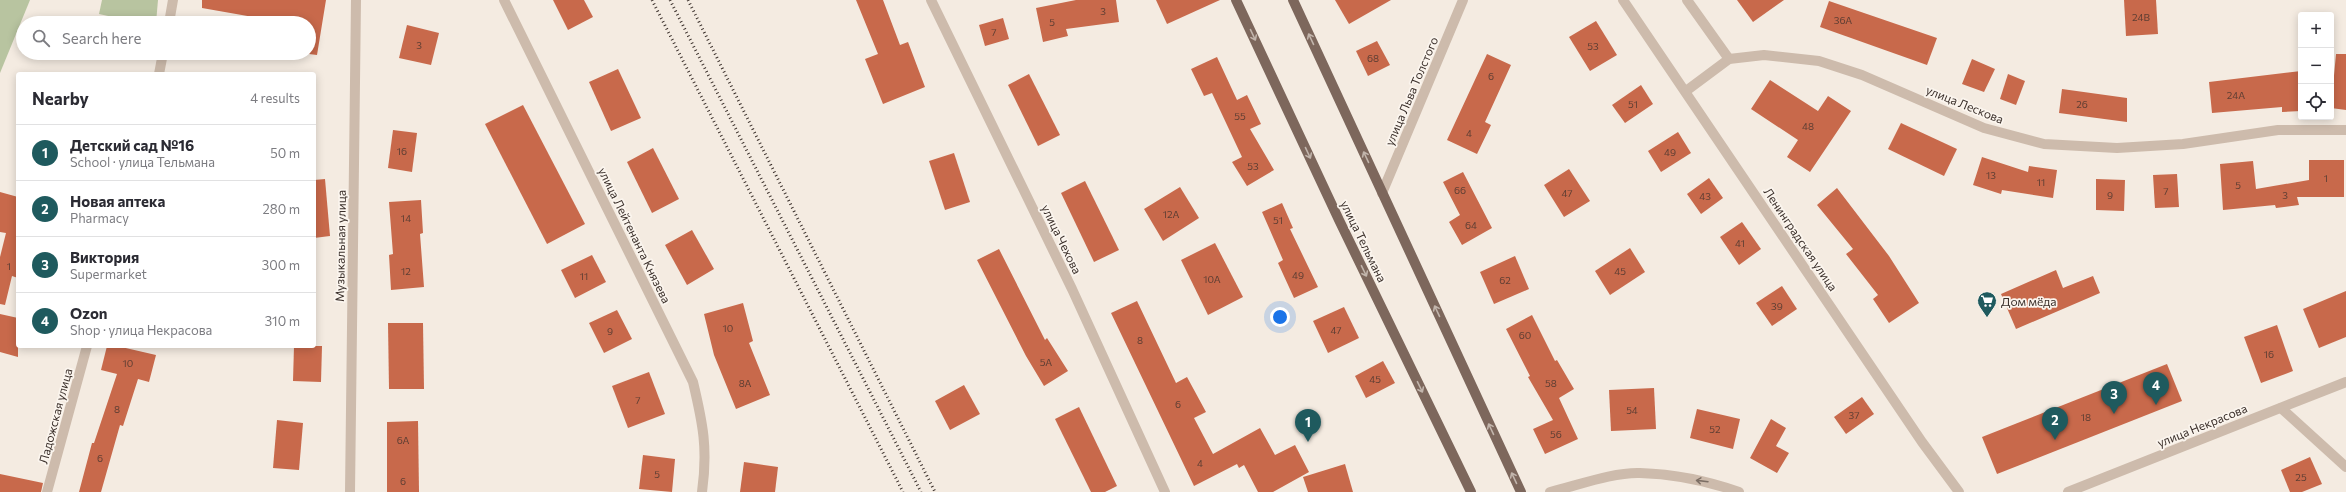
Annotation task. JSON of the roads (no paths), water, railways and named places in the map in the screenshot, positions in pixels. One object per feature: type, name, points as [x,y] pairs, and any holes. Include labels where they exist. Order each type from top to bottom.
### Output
[{"type":"main road","name":"улица Тельмана","points":[[1236,0],[1339,220],[1472,492]]},
{"type":"main road","points":[[1293,0],[1521,492]]},
{"type":"street","points":[[170,16],[173,0]]},
{"type":"street","name":"Музыкальная улица","points":[[350,492],[356,0]]},
{"type":"street","name":"улица Лейтенанта Князева","points":[[502,0],[693,382],[704,441],[706,462],[702,492]]},
{"type":"street","name":"улица Чехова","points":[[933,0],[1072,289],[1165,492]]},
{"type":"street","name":"улица Льва Толстого","points":[[1382,193],[1463,0]]},
{"type":"street","name":"Ленинградская улица","points":[[1623,0],[1922,442],[1959,492]]},
{"type":"street","points":[[1686,91],[1729,59],[1688,0]]},
{"type":"street","name":"улица Лескова","points":[[1729,59],[1764,56],[1819,61],[1862,75],[1984,128],[2044,144],[2116,148],[2183,144],[2278,130],[2346,130]]},
{"type":"street","points":[[159,72],[162,60]]},
{"type":"street","name":"Ладожская улица","points":[[47,492],[86,348]]},
{"type":"street","name":"улица Некрасова","points":[[2068,492],[2346,382]]},
{"type":"street","points":[[2281,408],[2346,467]]},
{"type":"street","points":[[1550,492],[1594,481],[1639,473],[1712,482],[1739,492]]},
{"type":"railway","points":[[652,0],[903,492]]},
{"type":"railway","points":[[670,0],[921,492]]},
{"type":"railway","points":[[688,0],[935,492]]},
{"type":"place","name":"Дом мёда","points":[[1987,318]]},
{"type":"place","name":"Ozon","points":[[2156,405]]},
{"type":"place","name":"Виктория","points":[[2114,414]]},
{"type":"place","name":"Новая аптека","points":[[2055,440]]},
{"type":"place","name":"Детский сад №16","points":[[1308,442]]}]
